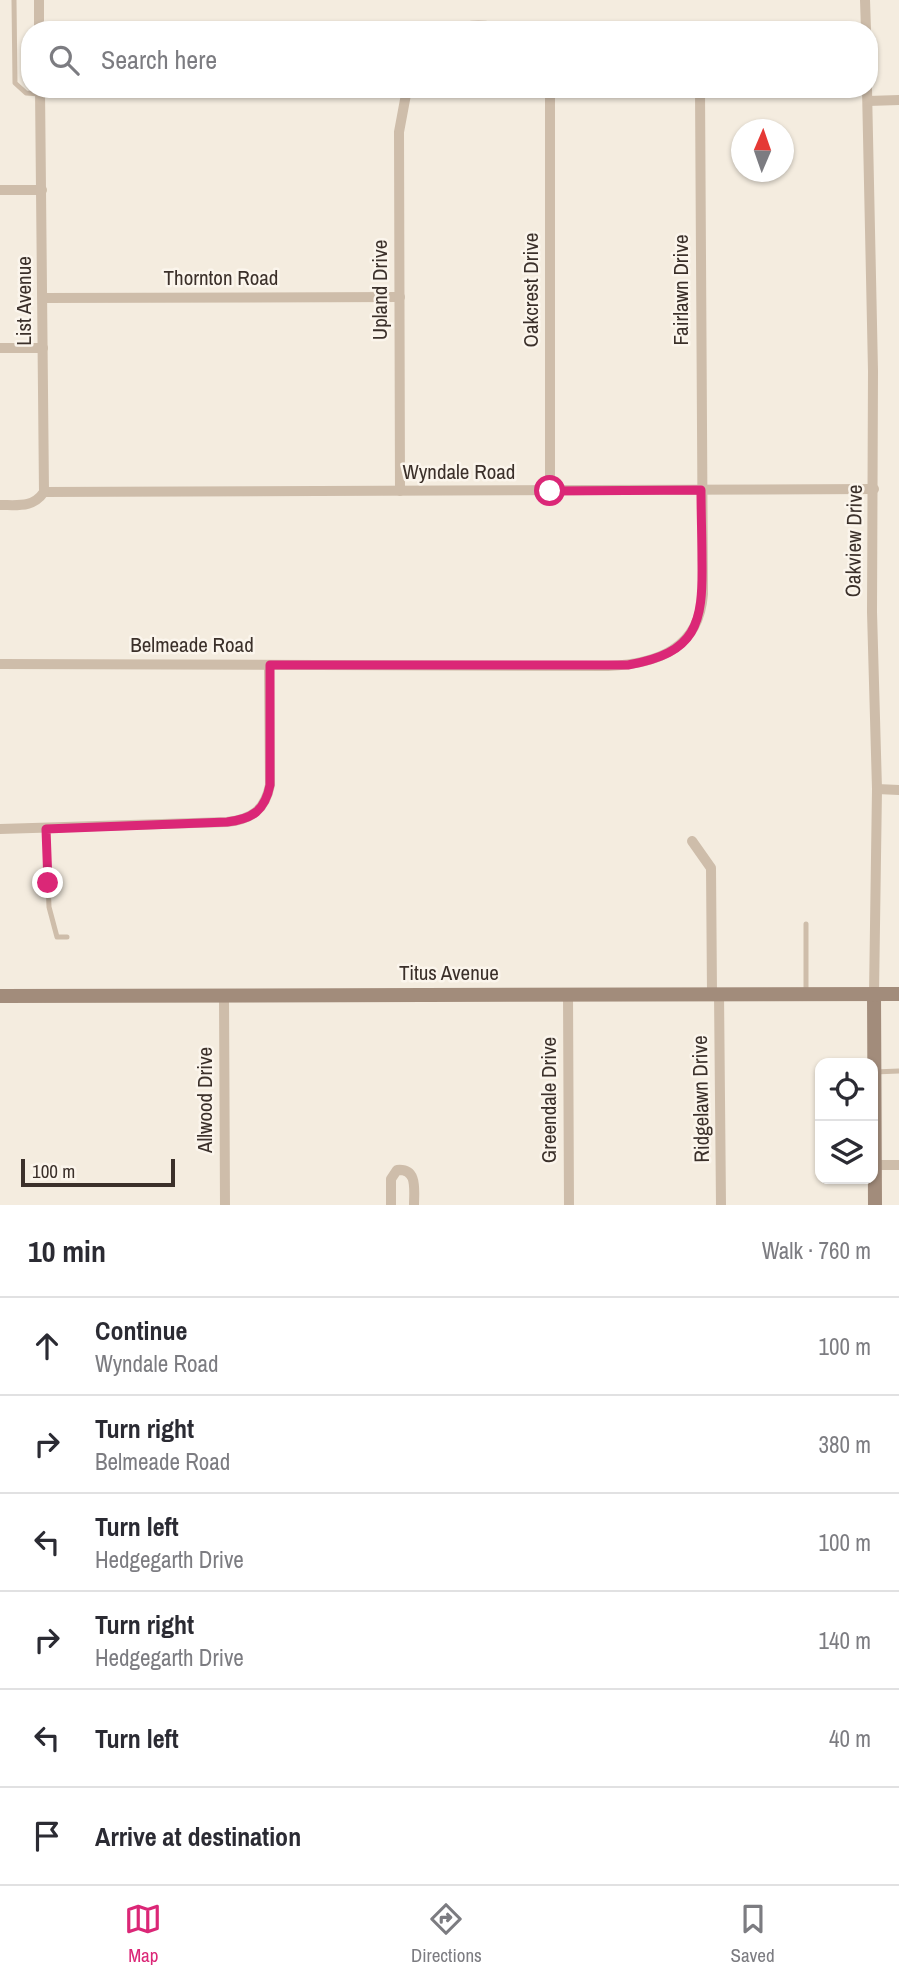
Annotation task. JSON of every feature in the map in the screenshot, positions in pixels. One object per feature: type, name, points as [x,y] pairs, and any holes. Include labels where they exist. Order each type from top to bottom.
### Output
[{"type":"main road","points":[[874,994],[874,1058]]},
{"type":"main road","name":"Titus Avenue","points":[[0,996],[899,994]]},
{"type":"main road","points":[[875,1184],[875,1205]]},
{"type":"street","points":[[39,0],[39,21]]},
{"type":"street","points":[[865,0],[866,21]]},
{"type":"street","name":"List Avenue","points":[[41,98],[44,492]]},
{"type":"street","name":"Upland Drive","points":[[400,491],[399,132],[405,98]]},
{"type":"street","name":"Oakcrest Drive","points":[[550,98],[550,491]]},
{"type":"street","name":"Fairlawn Drive","points":[[700,98],[701,490]]},
{"type":"street","name":"Oakview Drive","points":[[868,98],[874,489],[872,612],[877,789],[874,994]]},
{"type":"street","points":[[868,101],[899,100]]},
{"type":"street","points":[[0,190],[42,190]]},
{"type":"street","name":"Thornton Road","points":[[43,298],[400,297]]},
{"type":"street","points":[[0,348],[43,348]]},
{"type":"street","name":"Wyndale Road","points":[[44,492],[874,489]]},
{"type":"street","name":"Belmeade Road","points":[[0,664],[608,666],[642,663],[667,653],[688,637],[700,615],[701,490]]},
{"type":"street","points":[[0,505],[30,505],[40,499],[44,492]]},
{"type":"street","points":[[0,829],[227,822],[251,817],[264,804],[270,785],[270,665]]},
{"type":"street","points":[[877,789],[899,790]]},
{"type":"street","name":"Ridgelawn Drive","points":[[692,841],[711,868],[721,1205]]},
{"type":"street","name":"Greendale Drive","points":[[568,994],[569,1205]]},
{"type":"street","name":"Allwood Drive","points":[[224,995],[225,1205]]},
{"type":"street","points":[[878,1165],[899,1165]]},
{"type":"street","points":[[391,1205],[391,1179],[397,1170],[404,1170],[410,1173],[414,1181],[414,1205]]},
{"type":"lane","points":[[14,0],[15,83],[21,88]]},
{"type":"lane","points":[[46,829],[49,907],[57,937],[67,937]]},
{"type":"lane","points":[[806,924],[806,994]]},
{"type":"lane","points":[[878,1072],[899,1071]]},
{"type":"route","points":[[48,883],[46,829],[227,822],[251,817],[259,811],[268,796],[271,775],[270,665],[608,666],[642,663],[678,647],[695,626],[702,605],[701,490],[550,491]]}]
